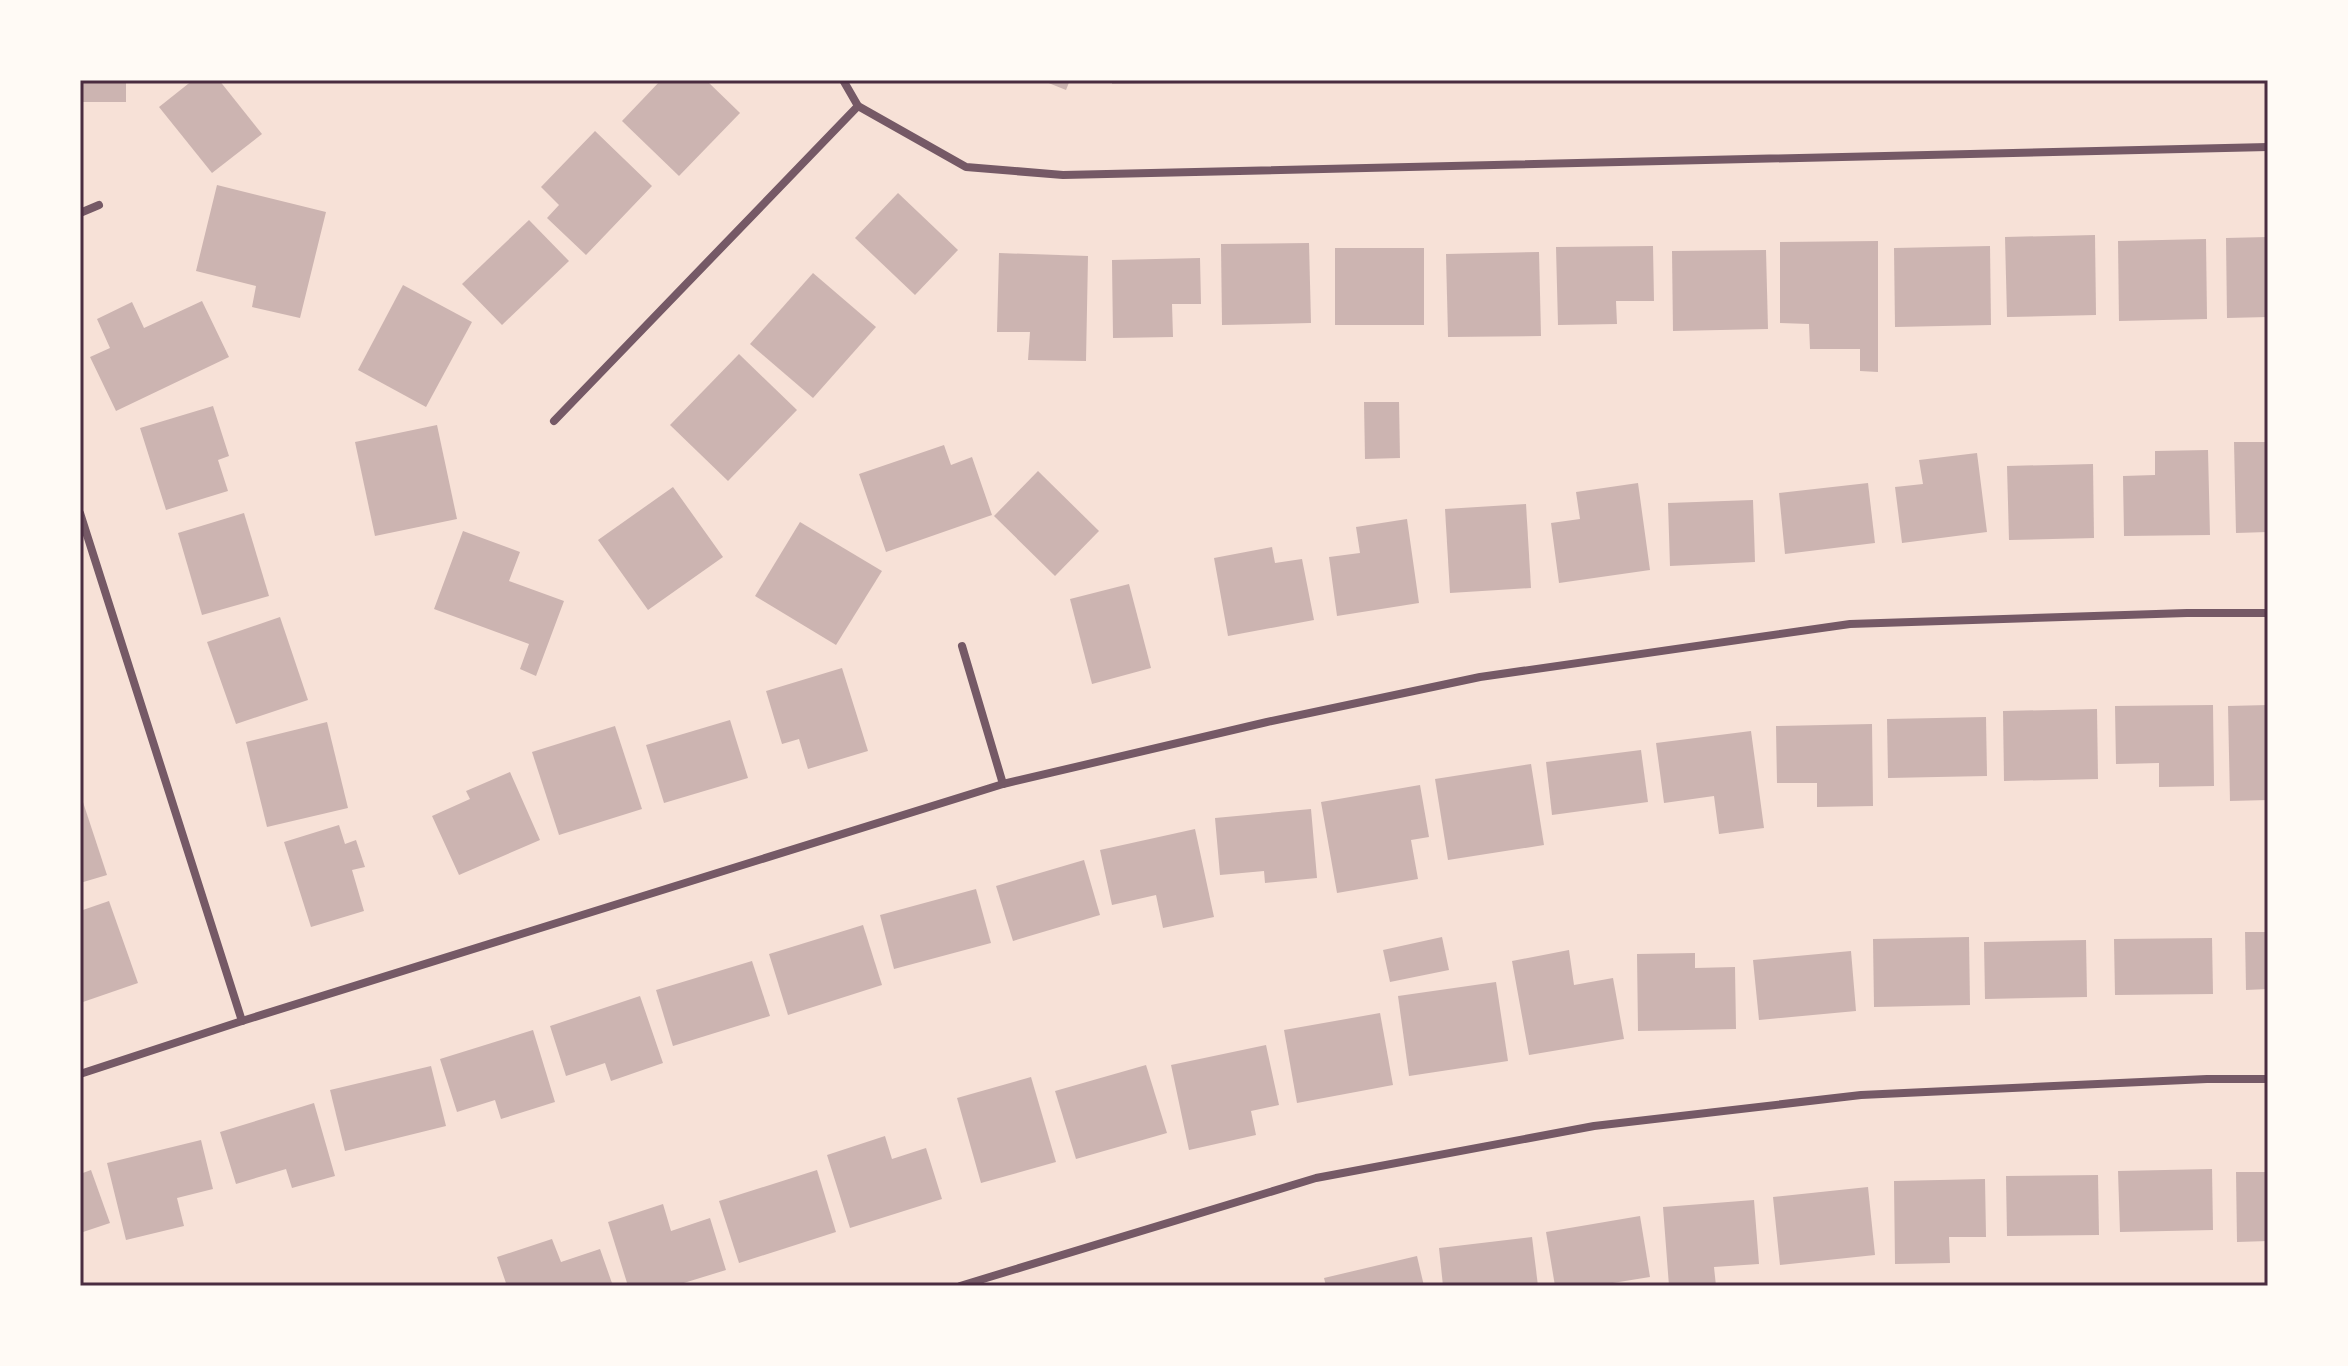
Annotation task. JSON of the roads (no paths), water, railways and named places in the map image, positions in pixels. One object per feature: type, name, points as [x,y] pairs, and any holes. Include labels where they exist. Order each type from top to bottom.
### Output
[{"type":"street","points":[[843,80],[858,106],[966,167],[1063,175],[2268,147]]},
{"type":"street","points":[[554,421],[858,106]]},
{"type":"street","points":[[80,213],[99,205]]},
{"type":"street","points":[[80,513],[242,1021]]},
{"type":"street","points":[[80,1074],[1003,784],[1267,722],[1480,677],[1850,624],[2172,613],[2268,613]]},
{"type":"street","points":[[962,646],[1003,784]]},
{"type":"street","points":[[960,1286],[1316,1178],[1594,1126],[1861,1095],[2268,1079]]}]
